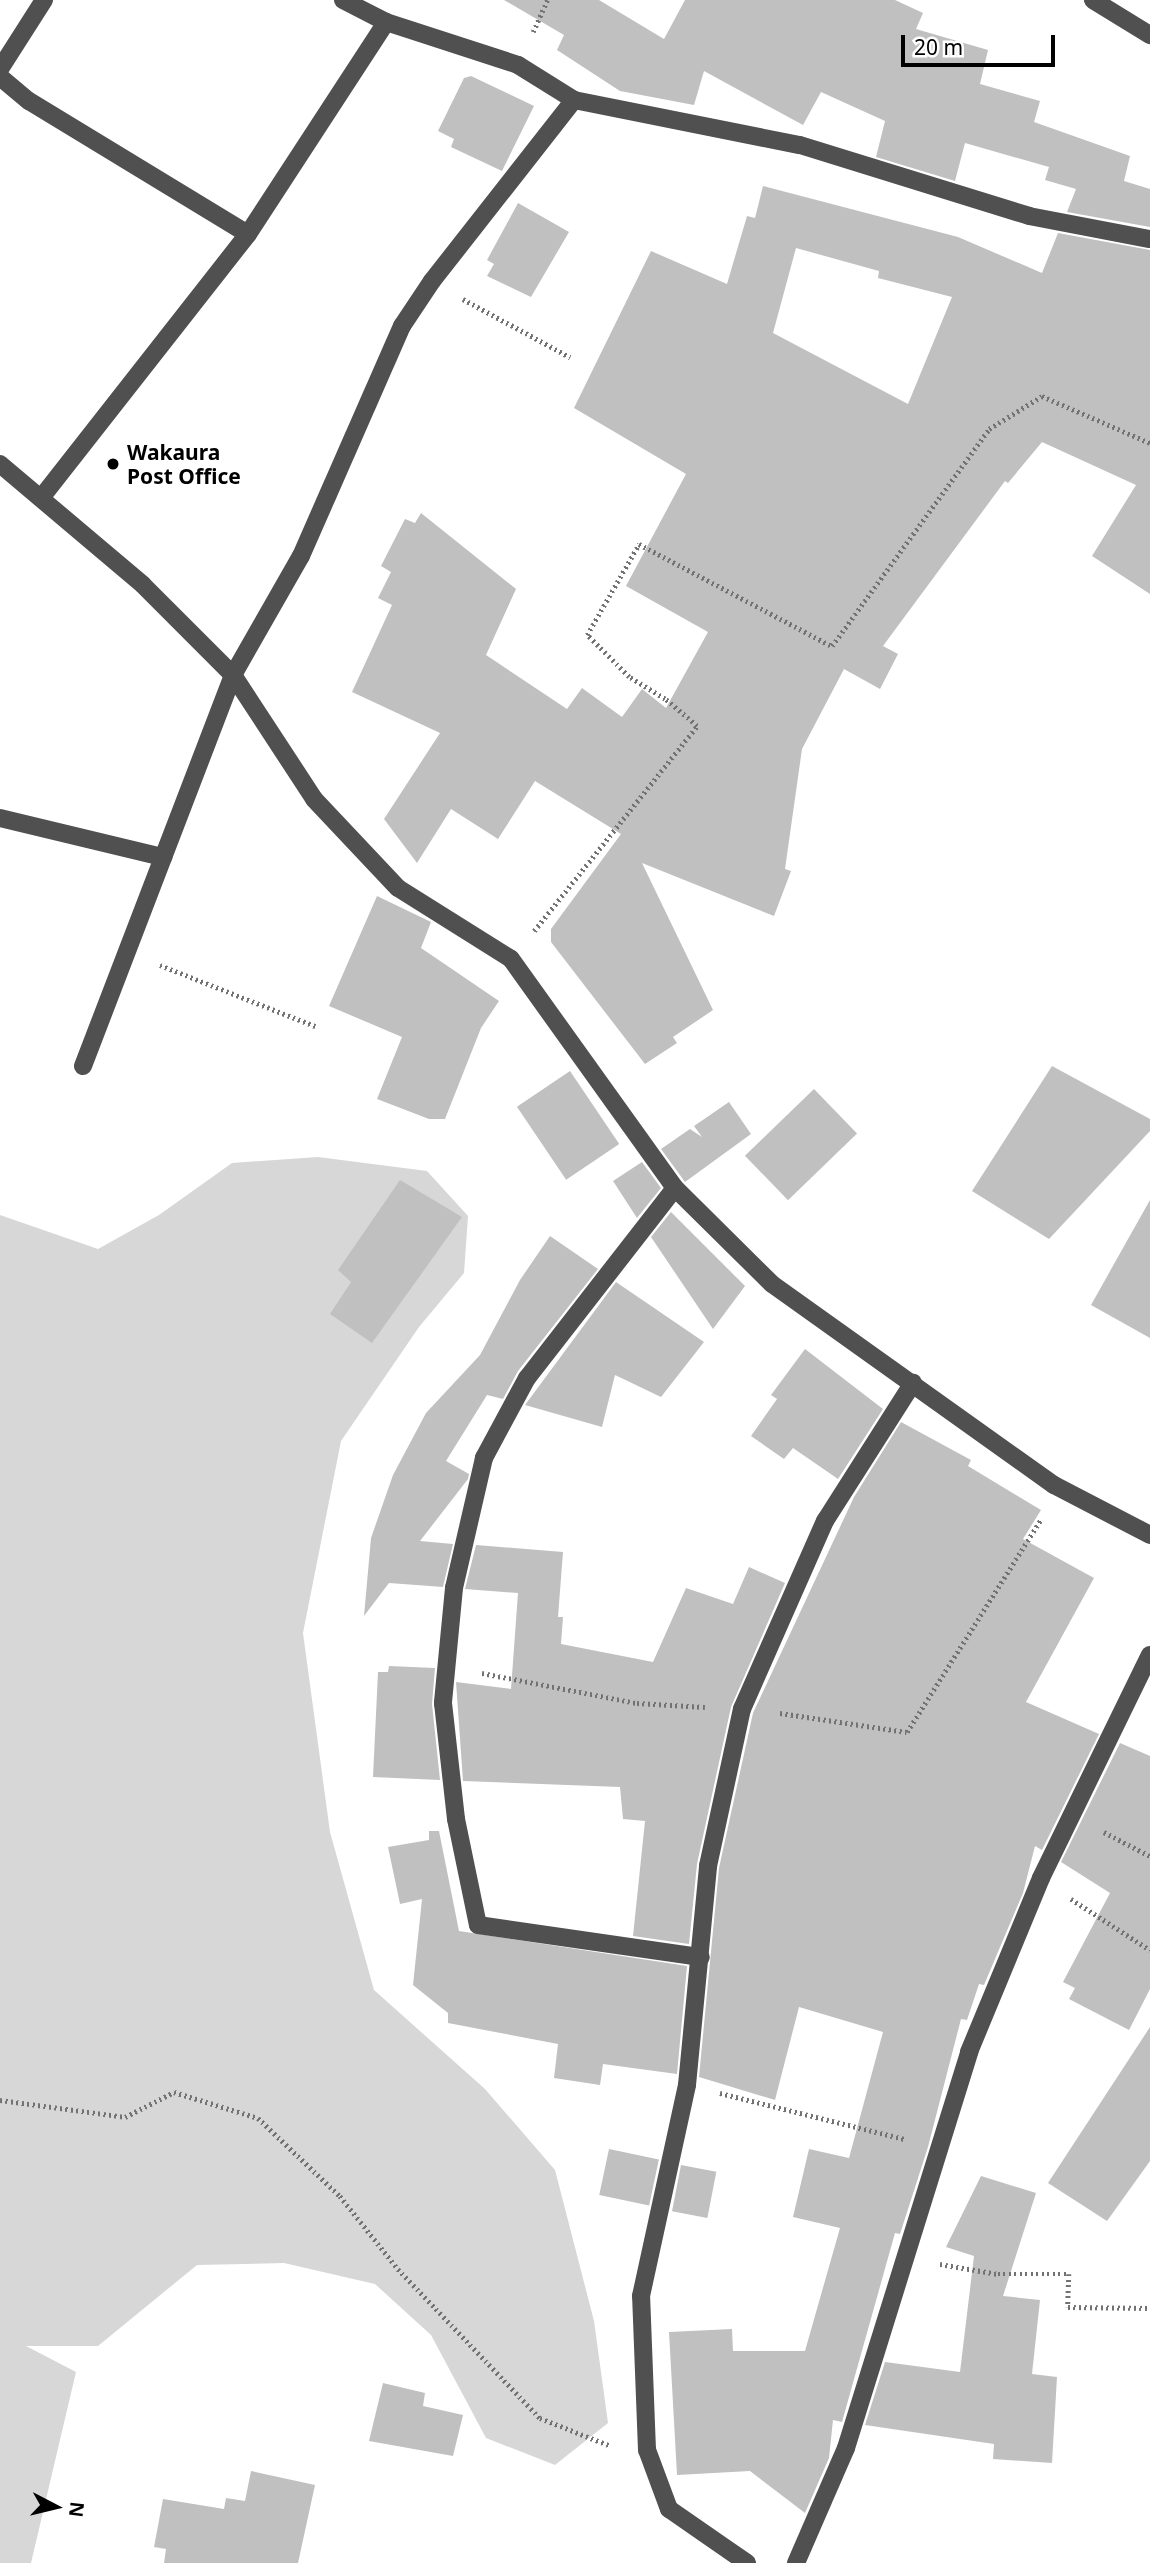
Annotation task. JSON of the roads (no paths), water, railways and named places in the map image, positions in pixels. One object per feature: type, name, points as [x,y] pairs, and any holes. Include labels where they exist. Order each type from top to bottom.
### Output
[{"type":"street","points":[[0,69],[44,0]]},
{"type":"street","points":[[344,0],[386,22],[518,65],[574,100],[800,145],[1029,216],[1150,239]]},
{"type":"street","points":[[1093,0],[1150,35]]},
{"type":"street","points":[[41,498],[248,234],[386,22]]},
{"type":"street","points":[[0,76],[29,101],[248,234]]},
{"type":"street","points":[[83,1066],[233,675],[301,556],[402,326],[432,281],[574,100]]},
{"type":"street","points":[[0,464],[143,584],[233,675],[314,799],[398,888],[511,959],[675,1188],[772,1284],[1054,1486],[1150,1535]]},
{"type":"street","points":[[0,818],[163,857]]},
{"type":"street","points":[[675,1188],[527,1378],[484,1458],[454,1588],[443,1703],[456,1819],[478,1924],[701,1957]]},
{"type":"street","points":[[747,2563],[669,2509],[647,2450],[641,2296],[687,2085],[708,1866],[742,1709],[825,1521],[913,1383]]},
{"type":"street","points":[[796,2563],[846,2448],[969,2052],[1041,1878],[1150,1655]]},
{"type":"place","name":"Wakaura Post Office","points":[[113,464]]}]
